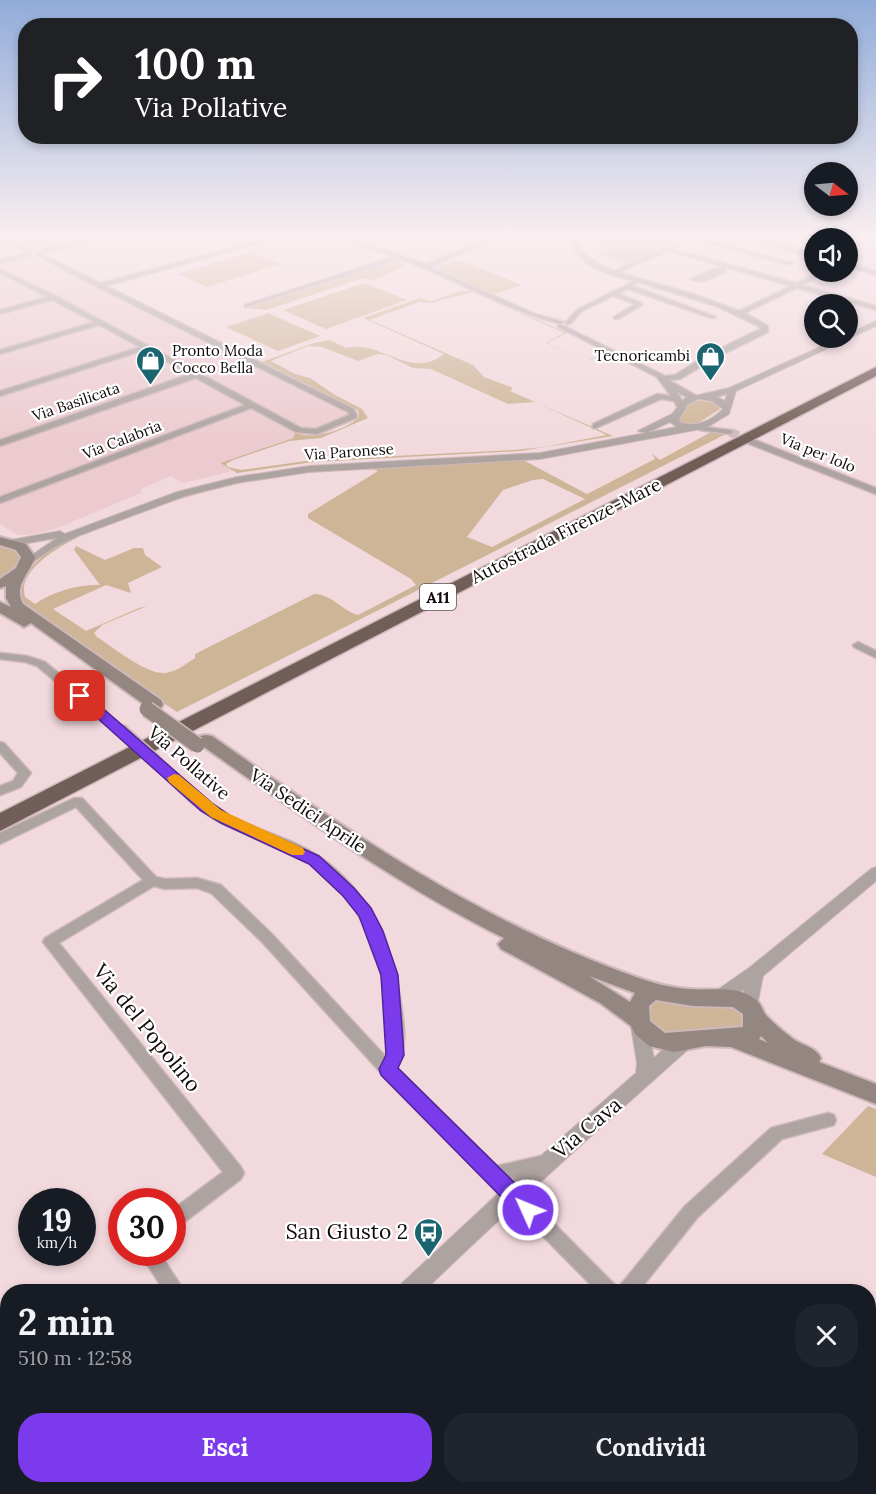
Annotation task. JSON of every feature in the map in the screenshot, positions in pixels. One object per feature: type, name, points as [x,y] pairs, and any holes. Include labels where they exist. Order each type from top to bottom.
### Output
[{"type":"highway","name":"Autostrada Firenze-Mare","points":[[0,809],[876,363]]},
{"type":"highway","name":"Autostrada Firenze-Mare","points":[[0,823],[876,371]]},
{"type":"main road","points":[[0,584],[23,568],[27,553],[21,547],[5,542]]},
{"type":"main road","name":"Via Sedici Aprile","points":[[23,568],[10,591],[18,608],[201,743],[303,822],[378,872],[443,910],[588,984],[662,1041],[671,1043],[708,1037],[731,1038]]},
{"type":"main road","name":"Via Sedici Aprile","points":[[0,606],[151,707]]},
{"type":"main road","name":"Via Sedici Aprile","points":[[201,743],[348,840],[453,903],[538,945],[654,992],[691,998],[740,1001],[752,1011]]},
{"type":"main road","points":[[639,1023],[636,1014],[639,1003],[643,997],[654,992]]},
{"type":"main road","points":[[731,1038],[750,1034],[752,1011]]},
{"type":"main road","points":[[752,1011],[779,1041],[795,1052],[876,1082]]},
{"type":"main road","points":[[731,1038],[876,1094]]},
{"type":"street","points":[[0,312],[26,305]]},
{"type":"street","points":[[67,305],[143,348],[299,430],[313,432],[350,419],[354,413],[137,305]]},
{"type":"street","points":[[247,306],[252,305]]},
{"type":"street","points":[[509,305],[563,324],[580,337],[651,369],[666,381],[701,398],[722,402],[725,412]]},
{"type":"street","points":[[563,324],[575,313],[592,305]]},
{"type":"street","points":[[616,318],[639,305]]},
{"type":"street","points":[[679,305],[713,317]]},
{"type":"street","points":[[596,426],[660,396],[666,381],[765,330],[764,326],[740,313],[716,305]]},
{"type":"street","points":[[740,313],[757,305]]},
{"type":"street","points":[[0,352],[98,323]]},
{"type":"street","name":"Via Paronese","points":[[858,332],[876,323]]},
{"type":"street","points":[[0,394],[143,348]]},
{"type":"street","name":"Via Paronese","points":[[5,542],[54,536],[162,495],[249,473],[316,464],[544,450],[633,434],[685,402],[732,390],[823,348]]},
{"type":"street","name":"Via Basilicata","points":[[0,443],[196,375]]},
{"type":"street","points":[[666,381],[678,408],[676,424],[695,428],[730,432],[720,422],[732,390]]},
{"type":"street","points":[[660,396],[678,408]]},
{"type":"street","name":"Via Calabria","points":[[0,500],[252,405]]},
{"type":"street","name":"Via Paronese","points":[[23,568],[42,551],[60,540],[181,494],[244,479],[318,469],[540,456],[695,428],[725,412]]},
{"type":"street","name":"Via per Iolo","points":[[750,441],[876,491]]},
{"type":"street","points":[[858,645],[876,655]]},
{"type":"street","name":"Via Pollative","points":[[0,657],[27,659],[40,664],[120,729],[195,798],[216,814],[314,860],[337,880],[365,912],[383,952],[390,975],[395,1055],[388,1069]]},
{"type":"street","points":[[0,746],[25,773],[16,784],[0,791]]},
{"type":"street","points":[[0,839],[78,801],[152,881],[165,884],[197,883],[216,889],[267,938],[388,1069],[603,1284]]},
{"type":"street","points":[[719,998],[755,973],[876,873]]},
{"type":"street","name":"Via del Popolino","points":[[152,881],[50,942],[235,1173],[186,1210]]},
{"type":"street","points":[[752,1011],[755,973]]},
{"type":"street","points":[[639,1023],[646,1063],[645,1078]]},
{"type":"street","name":"Via Cava","points":[[415,1284],[511,1194],[688,1040]]},
{"type":"street","points":[[632,1284],[691,1212],[777,1133],[828,1120]]},
{"type":"street","points":[[492,1175],[546,1163]]},
{"type":"street","points":[[158,1266],[170,1284]]},
{"type":"shaded area","points":[[0,305],[146,305],[357,410],[359,417],[326,433],[300,435],[220,463],[233,471],[183,483],[171,476],[141,489],[141,493],[55,529],[18,535],[0,524]]},
{"type":"shaded area","points":[[257,305],[282,305],[266,310],[247,308]]},
{"type":"shaded area","points":[[299,305],[394,305],[326,329],[283,310]]},
{"type":"shaded area","points":[[401,305],[412,305],[370,320],[473,365],[484,377],[513,388],[510,391],[613,436],[520,451],[313,462],[237,473],[220,463],[293,438],[295,433],[311,435],[329,433],[346,426],[359,417],[358,410],[262,362],[314,343],[330,340],[346,348],[371,349],[407,362],[431,361],[444,354],[363,318]],"holes":[[[308,346],[322,347],[358,361],[378,354],[386,355],[413,368],[431,369],[508,404],[535,402],[607,435],[544,447],[514,450],[313,460],[241,470],[228,467],[226,464],[233,460],[289,441],[321,438],[368,418],[362,409],[335,395],[310,378],[295,374],[271,361]]]},
{"type":"shaded area","points":[[502,305],[567,333],[547,343],[585,361],[546,343],[564,333]]},
{"type":"shaded area","points":[[268,313],[320,336],[278,351],[226,327]]},
{"type":"shaded area","points":[[610,352],[656,377],[611,354],[585,361]]},
{"type":"shaded area","points":[[695,400],[718,403],[720,409],[695,425],[679,422],[678,420],[689,404]]},
{"type":"shaded area","points":[[718,431],[726,434],[177,712],[30,613],[19,599],[20,584],[36,562],[54,547],[82,535],[49,555],[29,575],[25,597],[35,604],[67,589],[100,585],[74,550],[76,546],[105,560],[134,548],[143,548],[145,555],[162,567],[128,583],[131,593],[106,585],[53,609],[86,631],[147,606],[102,625],[94,633],[140,665],[149,670],[165,673],[181,667],[195,658],[195,654],[314,594],[326,597],[358,615],[416,585],[411,579],[308,518],[308,514],[378,471],[372,469],[292,474],[314,471],[490,462],[630,443],[525,461],[587,494],[655,459],[652,454],[660,460],[711,432]],"holes":[[[543,479],[585,499],[492,547],[467,537],[503,490]]]},
{"type":"shaded area","points":[[258,480],[205,492],[130,516],[151,507],[225,485]]},
{"type":"shaded area","points":[[0,545],[15,549],[23,556],[22,566],[0,582]]},
{"type":"shaded area","points":[[657,1001],[684,1005],[734,1007],[744,1011],[745,1023],[742,1028],[707,1029],[667,1035],[648,1023],[647,1010]]},
{"type":"shaded area","points":[[868,1106],[876,1109],[876,1177],[822,1154]]},
{"type":"tunnel","points":[[730,432],[750,441]]},
{"type":"slow traffic","points":[[174,778],[195,798],[226,820],[298,852]]},
{"type":"place","name":"Tecnoricambi","points":[[711,382]]},
{"type":"place","name":"Pronto Moda Cocco Bella","points":[[151,386]]},
{"type":"place","name":"San Giusto 2","points":[[429,1258]]},
{"type":"route","points":[[80,696],[206,807],[226,820],[314,860],[349,892],[365,912],[375,931],[390,975],[396,1033],[395,1055],[388,1069],[528,1210]]}]
